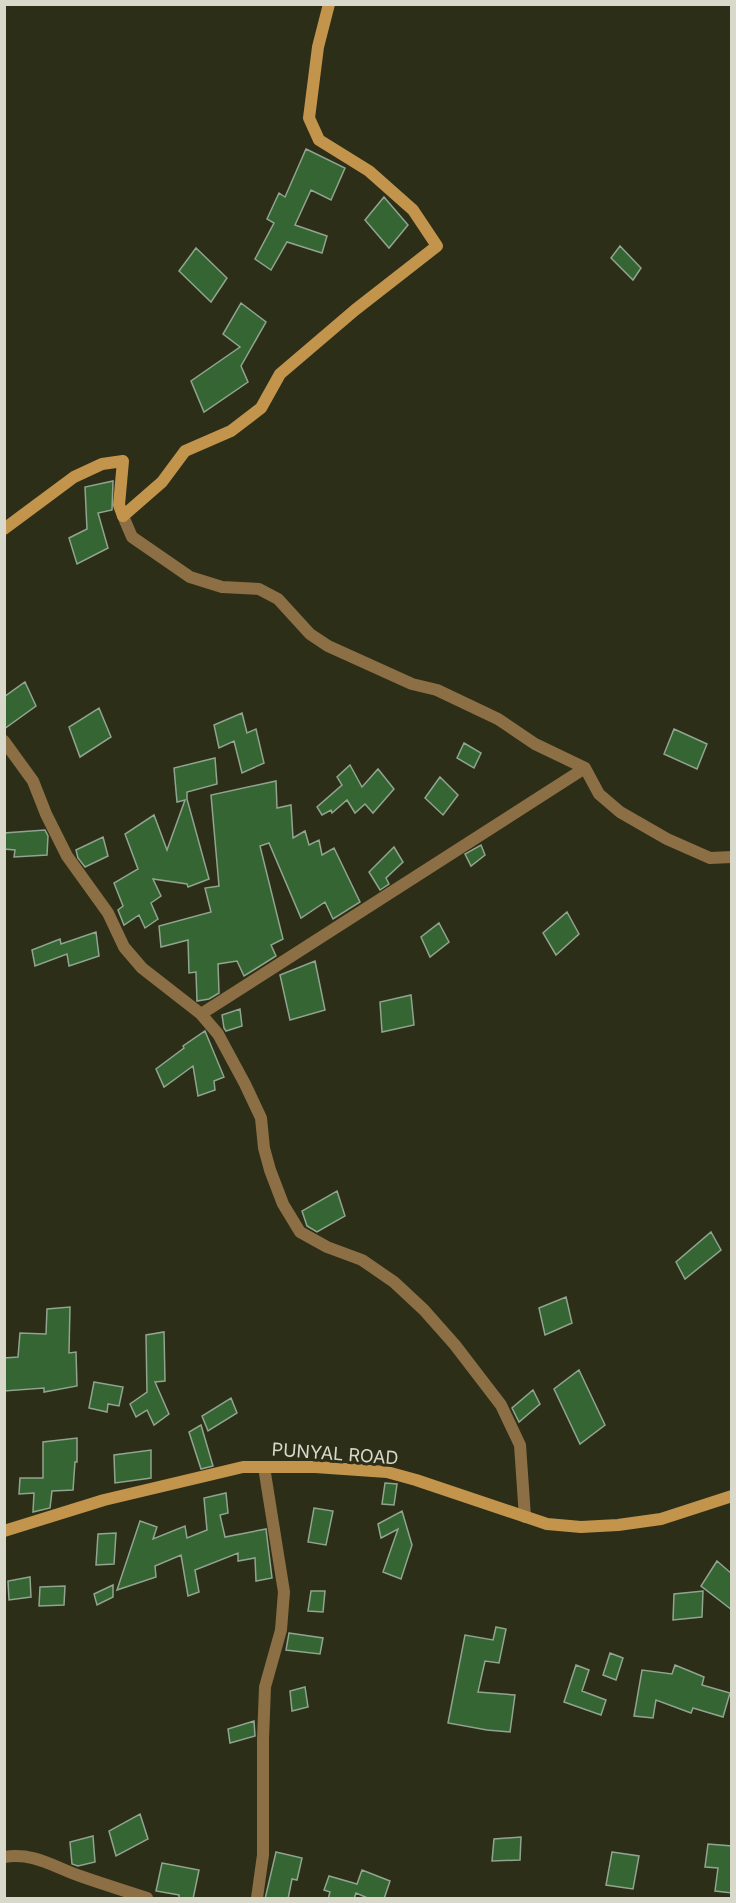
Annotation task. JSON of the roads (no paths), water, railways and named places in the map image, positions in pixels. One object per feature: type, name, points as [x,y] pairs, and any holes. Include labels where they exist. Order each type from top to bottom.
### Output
[{"type":"street","points":[[123,516],[162,482],[185,451],[231,431],[261,408],[280,374],[437,246],[413,210],[369,171],[319,140],[315,133],[309,118],[318,47],[329,4]]},
{"type":"street","points":[[4,529],[74,477],[102,464],[123,461],[119,505],[132,537],[190,577],[222,587],[259,588],[278,599],[309,634],[328,646],[412,684],[447,694],[498,719],[535,744],[585,768],[598,794],[620,813],[710,858],[732,857]]},
{"type":"street","points":[[4,741],[33,781],[67,856],[108,913],[124,947],[142,968],[201,1014],[218,1034],[261,1118],[264,1148],[270,1170],[283,1204],[300,1232],[327,1247],[362,1260],[394,1282],[424,1310],[455,1345],[501,1405],[520,1445],[525,1517]]},
{"type":"street","points":[[201,1014],[585,768]]},
{"type":"street","name":"PUNYAL ROAD","points":[[4,1531],[104,1500],[243,1467],[315,1467],[387,1472],[547,1524],[581,1527],[661,1519],[732,1496]]},
{"type":"street","points":[[257,1899],[263,1855],[265,1688],[281,1630],[284,1592],[264,1467]]},
{"type":"street","points":[[4,1857],[18,1855],[39,1859],[147,1899]]}]
